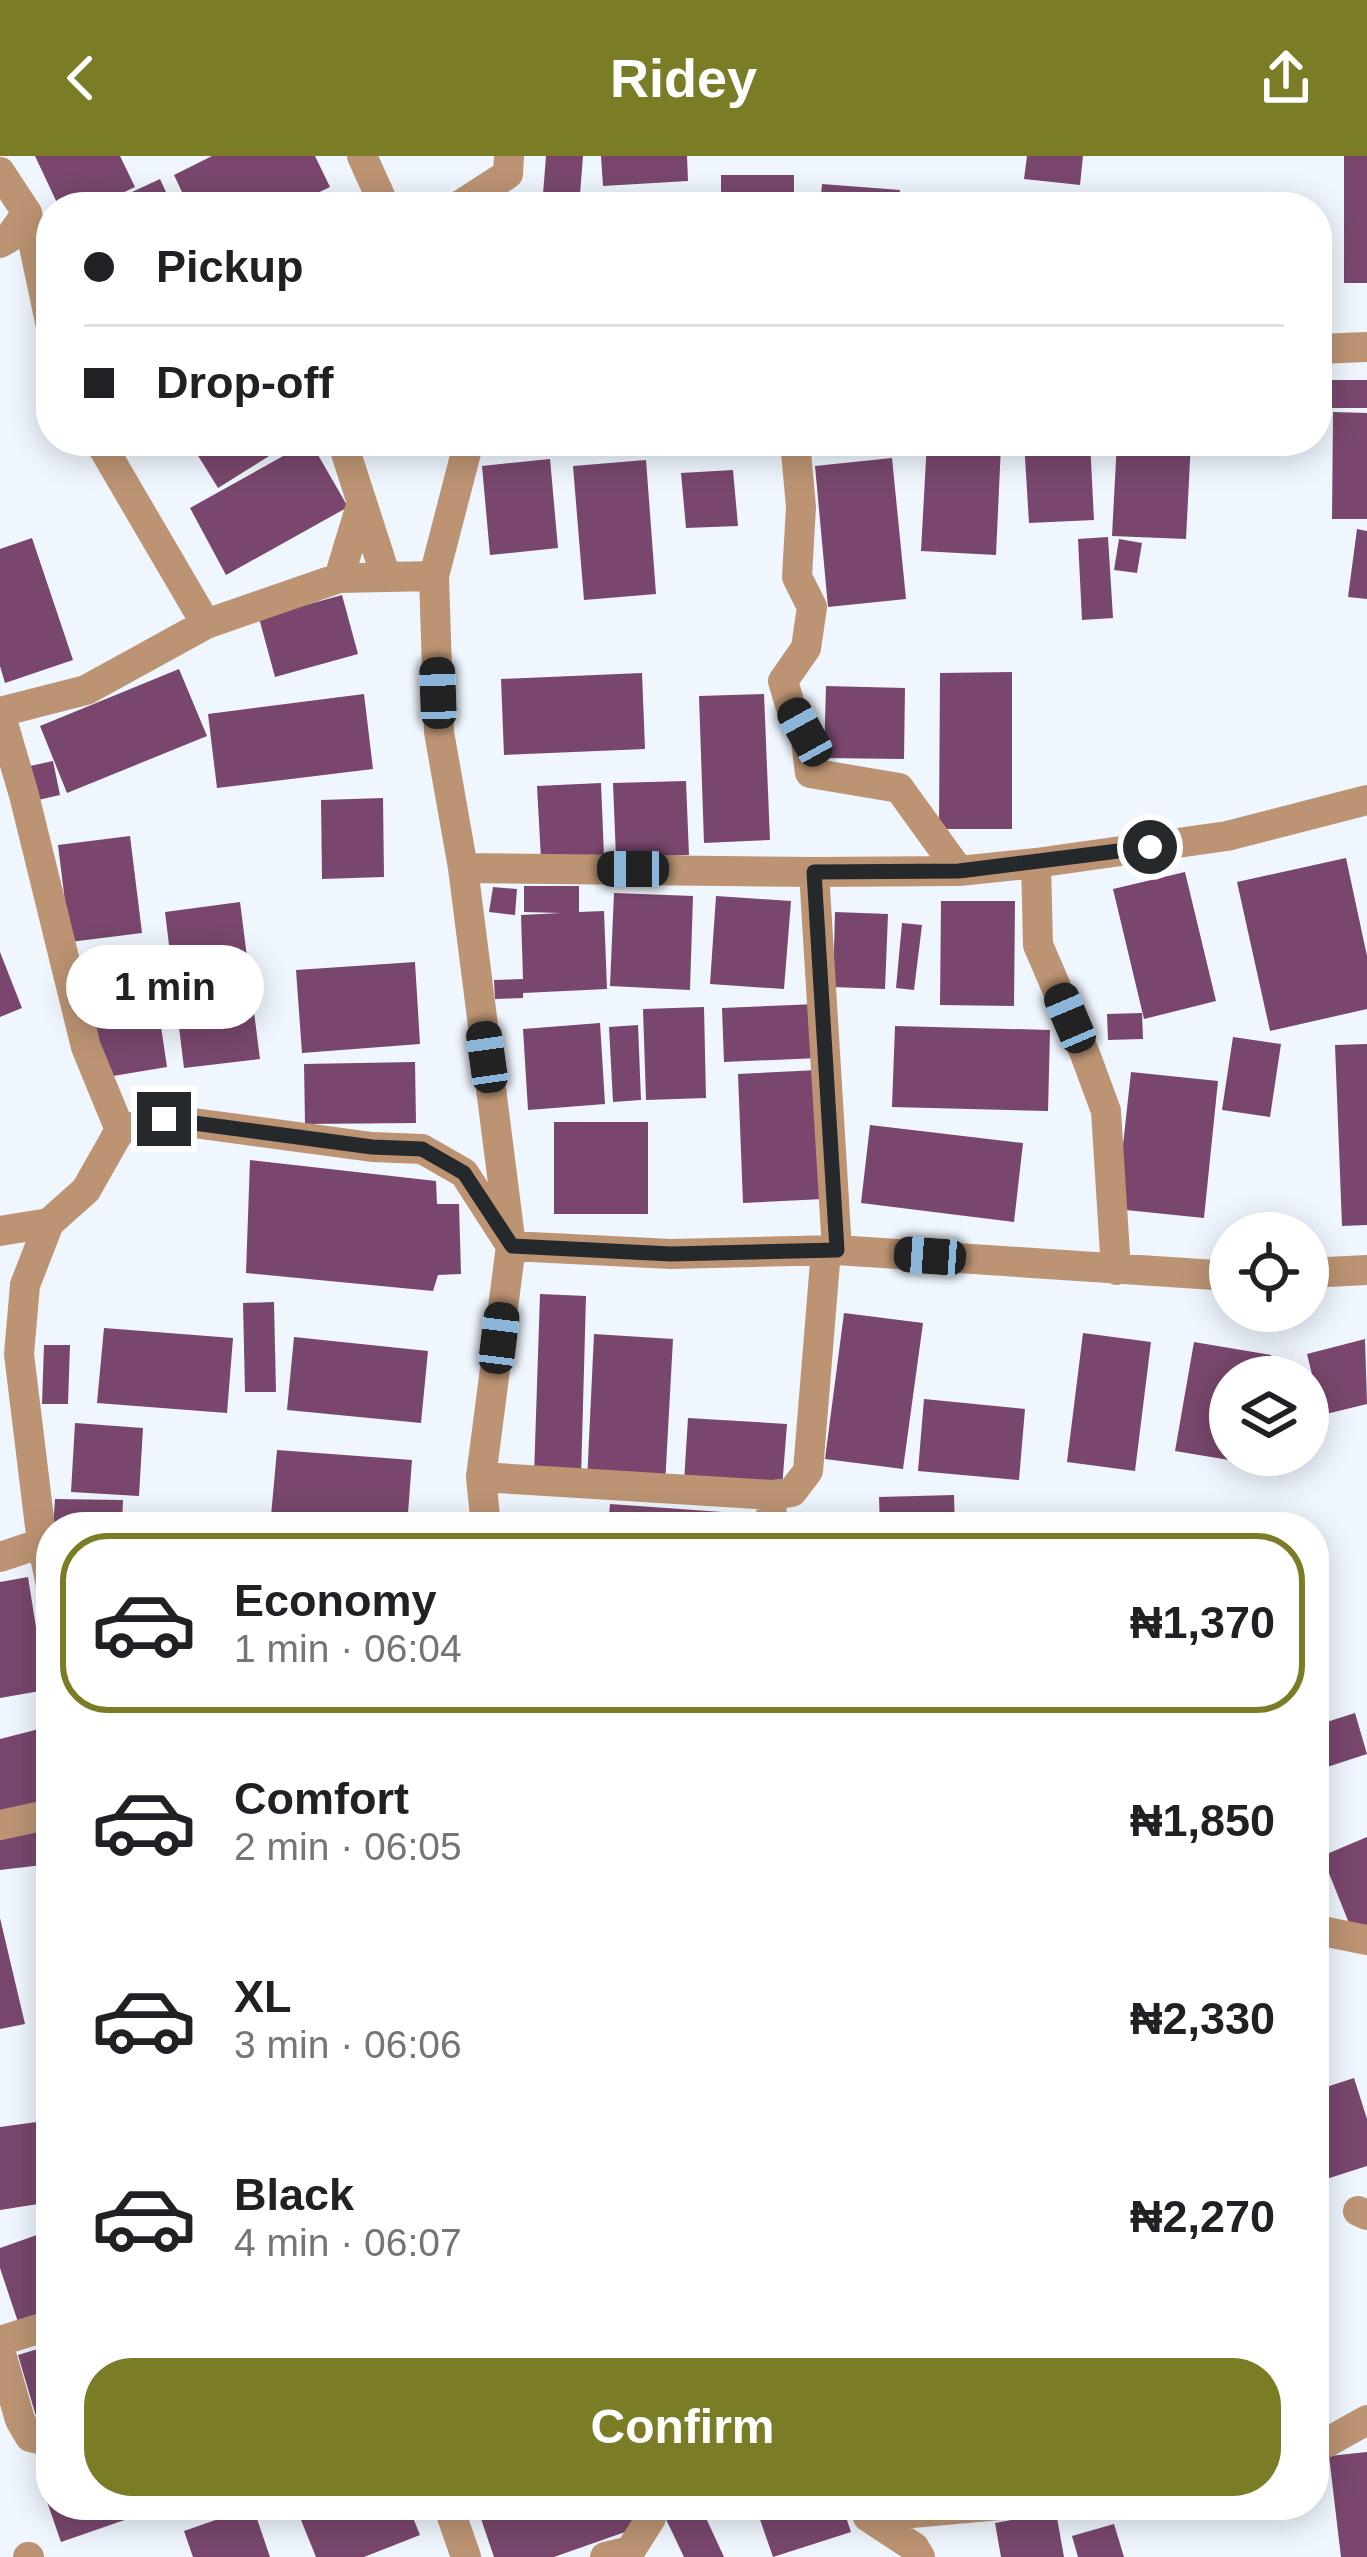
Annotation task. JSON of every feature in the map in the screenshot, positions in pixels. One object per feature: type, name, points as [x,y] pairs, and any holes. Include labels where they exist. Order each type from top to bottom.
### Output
[{"type":"street","points":[[362,156],[378,192]]},
{"type":"street","points":[[480,192],[508,174],[509,156]]},
{"type":"street","points":[[0,172],[28,213],[36,253]]},
{"type":"street","points":[[0,242],[9,238],[28,213]]},
{"type":"street","points":[[1332,348],[1367,347]]},
{"type":"street","points":[[117,456],[206,624]]},
{"type":"street","points":[[347,456],[386,577]]},
{"type":"street","points":[[465,456],[434,576],[439,732],[463,868],[512,1246],[481,1477],[484,1512]]},
{"type":"street","points":[[796,456],[801,507],[797,577],[812,608],[806,647],[783,681],[805,732],[810,772],[899,788],[959,871]]},
{"type":"street","points":[[339,578],[362,502]]},
{"type":"street","points":[[120,1130],[86,1047],[12,804],[0,712],[86,690],[206,624],[339,578],[434,576]]},
{"type":"street","points":[[463,868],[959,871],[1227,836],[1367,800]]},
{"type":"street","points":[[1036,863],[1038,945],[1106,1111],[1116,1270]]},
{"type":"street","points":[[481,1477],[772,1496],[792,1492],[808,1471],[832,1250],[814,872]]},
{"type":"street","points":[[42,1512],[19,1354],[25,1285],[49,1223],[86,1190],[120,1130],[164,1119],[372,1147],[422,1149],[464,1173],[512,1246]]},
{"type":"street","points":[[0,1231],[49,1223]]},
{"type":"street","points":[[512,1246],[671,1254],[832,1250],[1209,1275]]},
{"type":"street","points":[[1329,1272],[1367,1270]]},
{"type":"street","points":[[771,1512],[772,1496]]},
{"type":"street","points":[[0,1557],[36,1546]]},
{"type":"street","points":[[0,1825],[36,1817]]},
{"type":"street","points":[[1329,1932],[1367,1940]]},
{"type":"street","points":[[0,2341],[36,2330]]},
{"type":"street","points":[[0,2350],[20,2420],[30,2438],[36,2439]]},
{"type":"street","points":[[1329,2443],[1367,2420]]},
{"type":"street","points":[[453,2520],[466,2557]]},
{"type":"street","points":[[605,2557],[630,2551],[650,2520]]},
{"type":"street","points":[[878,2520],[920,2557]]},
{"type":"building","points":[[35,156],[120,156],[135,187],[124,192],[52,192]]},
{"type":"building","points":[[212,156],[315,156],[330,187],[320,192],[182,192],[174,175]]},
{"type":"building","points":[[546,156],[583,156],[580,192],[543,192]]},
{"type":"building","points":[[601,156],[687,156],[688,181],[603,186]]},
{"type":"building","points":[[1027,156],[1083,156],[1080,185],[1024,179]]},
{"type":"building","points":[[1344,156],[1367,156],[1367,283],[1344,283]]},
{"type":"building","points":[[721,175],[794,175],[794,192],[721,192]]},
{"type":"building","points":[[160,179],[166,192],[132,192]]},
{"type":"building","points":[[822,184],[900,190],[900,192],[821,192]]},
{"type":"building","points":[[1332,380],[1367,380],[1367,408],[1332,408]]},
{"type":"building","points":[[1333,412],[1367,413],[1367,519],[1332,519]]},
{"type":"building","points":[[198,456],[269,456],[218,488]]},
{"type":"building","points":[[283,456],[319,456],[348,507],[226,575],[190,508]]},
{"type":"building","points":[[926,456],[1000,456],[996,555],[921,551]]},
{"type":"building","points":[[1025,456],[1091,456],[1094,520],[1029,523]]},
{"type":"building","points":[[1116,456],[1190,456],[1186,539],[1112,536]]},
{"type":"building","points":[[892,458],[906,599],[828,607],[815,466]]},
{"type":"building","points":[[550,459],[558,548],[490,555],[482,466]]},
{"type":"building","points":[[646,460],[656,594],[584,600],[573,466]]},
{"type":"building","points":[[733,470],[738,526],[686,528],[681,473]]},
{"type":"building","points":[[1357,529],[1367,531],[1367,599],[1348,597]]},
{"type":"building","points":[[1108,537],[1113,618],[1082,620],[1078,539]]},
{"type":"building","points":[[32,538],[73,660],[5,683],[0,666],[0,549]]},
{"type":"building","points":[[1119,539],[1142,543],[1137,573],[1114,570]]},
{"type":"building","points":[[342,595],[358,654],[275,677],[259,618]]},
{"type":"building","points":[[179,669],[207,736],[67,793],[40,726]]},
{"type":"building","points":[[1012,672],[1012,829],[939,829],[940,673]]},
{"type":"building","points":[[642,673],[645,749],[504,755],[501,679]]},
{"type":"building","points":[[826,686],[905,688],[904,759],[824,758]]},
{"type":"building","points":[[364,694],[373,769],[217,788],[208,714]]},
{"type":"building","points":[[764,694],[770,840],[704,843],[699,696]]},
{"type":"building","points":[[53,761],[60,795],[38,800],[30,766]]},
{"type":"building","points":[[686,781],[689,855],[616,858],[613,783]]},
{"type":"building","points":[[601,783],[604,856],[541,859],[537,786]]},
{"type":"building","points":[[383,798],[384,877],[322,879],[321,800]]},
{"type":"building","points":[[130,836],[142,933],[70,942],[58,845]]},
{"type":"building","points":[[1346,858],[1367,956],[1367,1009],[1270,1031],[1237,882]]},
{"type":"building","points":[[1185,872],[1216,1001],[1144,1019],[1113,889]]},
{"type":"building","points":[[524,886],[579,886],[579,912],[604,911],[607,989],[495,999],[494,980],[523,979],[521,915],[561,913],[524,912]]},
{"type":"building","points":[[493,887],[517,889],[515,915],[489,912]]},
{"type":"building","points":[[614,893],[693,896],[690,990],[610,986]]},
{"type":"building","points":[[716,896],[791,901],[784,989],[710,984]]},
{"type":"building","points":[[941,901],[1015,901],[1014,1006],[940,1005]]},
{"type":"building","points":[[240,902],[260,1059],[184,1068],[165,912]]},
{"type":"building","points":[[835,912],[888,914],[885,989],[833,987]]},
{"type":"building","points":[[902,923],[922,925],[914,990],[896,988]]},
{"type":"building","points":[[0,952],[22,1008],[0,1017]]},
{"type":"building","points":[[415,962],[420,1044],[302,1053],[296,970]]},
{"type":"building","points":[[152,966],[167,1067],[101,1078],[86,977]]},
{"type":"building","points":[[817,1004],[819,1058],[724,1062],[722,1008]]},
{"type":"building","points":[[704,1007],[706,1098],[646,1100],[643,1009]]},
{"type":"building","points":[[1142,1013],[1143,1039],[1108,1040],[1107,1014]]},
{"type":"building","points":[[600,1023],[605,1104],[528,1110],[523,1029]]},
{"type":"building","points":[[638,1025],[641,1100],[613,1102],[609,1027]]},
{"type":"building","points":[[895,1026],[1050,1030],[1048,1111],[892,1107]]},
{"type":"building","points":[[1233,1037],[1281,1044],[1270,1117],[1222,1110]]},
{"type":"building","points":[[1367,1044],[1367,1225],[1342,1226],[1335,1045]]},
{"type":"building","points":[[415,1062],[416,1123],[305,1124],[304,1064]]},
{"type":"building","points":[[818,1070],[823,1199],[743,1203],[738,1074]]},
{"type":"building","points":[[1131,1072],[1218,1081],[1204,1218],[1116,1209]]},
{"type":"building","points":[[554,1122],[648,1122],[648,1214],[554,1214]]},
{"type":"building","points":[[870,1125],[1023,1143],[1014,1222],[861,1203]]},
{"type":"building","points":[[250,1160],[436,1181],[437,1204],[459,1204],[461,1274],[438,1275],[433,1291],[246,1273]]},
{"type":"building","points":[[540,1294],[586,1296],[581,1478],[534,1476]]},
{"type":"building","points":[[274,1302],[276,1392],[245,1392],[243,1303]]},
{"type":"building","points":[[844,1313],[923,1323],[903,1469],[825,1459]]},
{"type":"building","points":[[104,1328],[233,1338],[227,1413],[97,1403]]},
{"type":"building","points":[[1083,1333],[1151,1342],[1135,1471],[1067,1462]]},
{"type":"building","points":[[594,1334],[673,1339],[665,1485],[587,1482]]},
{"type":"building","points":[[294,1337],[428,1351],[421,1423],[287,1410]]},
{"type":"building","points":[[1365,1339],[1367,1404],[1329,1413],[1329,1356],[1307,1354]]},
{"type":"building","points":[[1194,1342],[1271,1355],[1209,1356],[1209,1457],[1175,1451]]},
{"type":"building","points":[[44,1345],[70,1345],[68,1404],[42,1404]]},
{"type":"building","points":[[924,1399],[1025,1409],[1019,1480],[918,1471]]},
{"type":"building","points":[[688,1418],[787,1424],[782,1488],[684,1482]]},
{"type":"building","points":[[75,1423],[143,1428],[139,1496],[71,1492]]},
{"type":"building","points":[[277,1450],[412,1460],[408,1512],[271,1512]]},
{"type":"building","points":[[954,1495],[955,1512],[880,1512],[879,1497]]},
{"type":"building","points":[[55,1499],[123,1500],[123,1512],[54,1512]]},
{"type":"building","points":[[610,1504],[723,1512],[609,1512]]},
{"type":"building","points":[[28,1577],[36,1627],[36,1692],[0,1698],[0,1582]]},
{"type":"building","points":[[1355,1713],[1367,1754],[1329,1766],[1329,1721]]},
{"type":"building","points":[[36,1730],[36,1807],[0,1817],[0,1739]]},
{"type":"building","points":[[36,1825],[36,1866],[0,1870],[0,1829]]},
{"type":"building","points":[[1367,1837],[1367,1927],[1353,1933],[1329,1873],[1329,1853]]},
{"type":"building","points":[[0,1918],[25,2024],[0,2029]]},
{"type":"building","points":[[1354,2078],[1367,2119],[1367,2166],[1329,2178],[1329,2086]]},
{"type":"building","points":[[36,2122],[36,2204],[0,2210],[0,2127]]},
{"type":"building","points":[[36,2235],[36,2319],[19,2325],[0,2268],[0,2248]]},
{"type":"building","points":[[36,2350],[36,2416],[18,2355]]},
{"type":"building","points":[[1367,2452],[1367,2557],[1341,2557],[1329,2456]]},
{"type":"building","points":[[53,2520],[125,2520],[61,2542]]},
{"type":"building","points":[[216,2520],[257,2520],[270,2557],[193,2557],[184,2531]]},
{"type":"building","points":[[301,2520],[414,2520],[420,2535],[364,2557],[316,2557]]},
{"type":"building","points":[[481,2520],[640,2520],[642,2526],[554,2557],[494,2557]]},
{"type":"building","points":[[666,2520],[707,2520],[724,2557],[684,2557]]},
{"type":"building","points":[[760,2520],[847,2520],[851,2532],[773,2557]]},
{"type":"building","points":[[1057,2520],[1064,2557],[1001,2557],[995,2523]]},
{"type":"building","points":[[1114,2524],[1124,2557],[1078,2557],[1072,2536]]},
{"type":"route","points":[[164,1119],[372,1147],[422,1149],[464,1173],[512,1246],[671,1254],[837,1250],[814,872],[959,871],[1150,847]]}]
